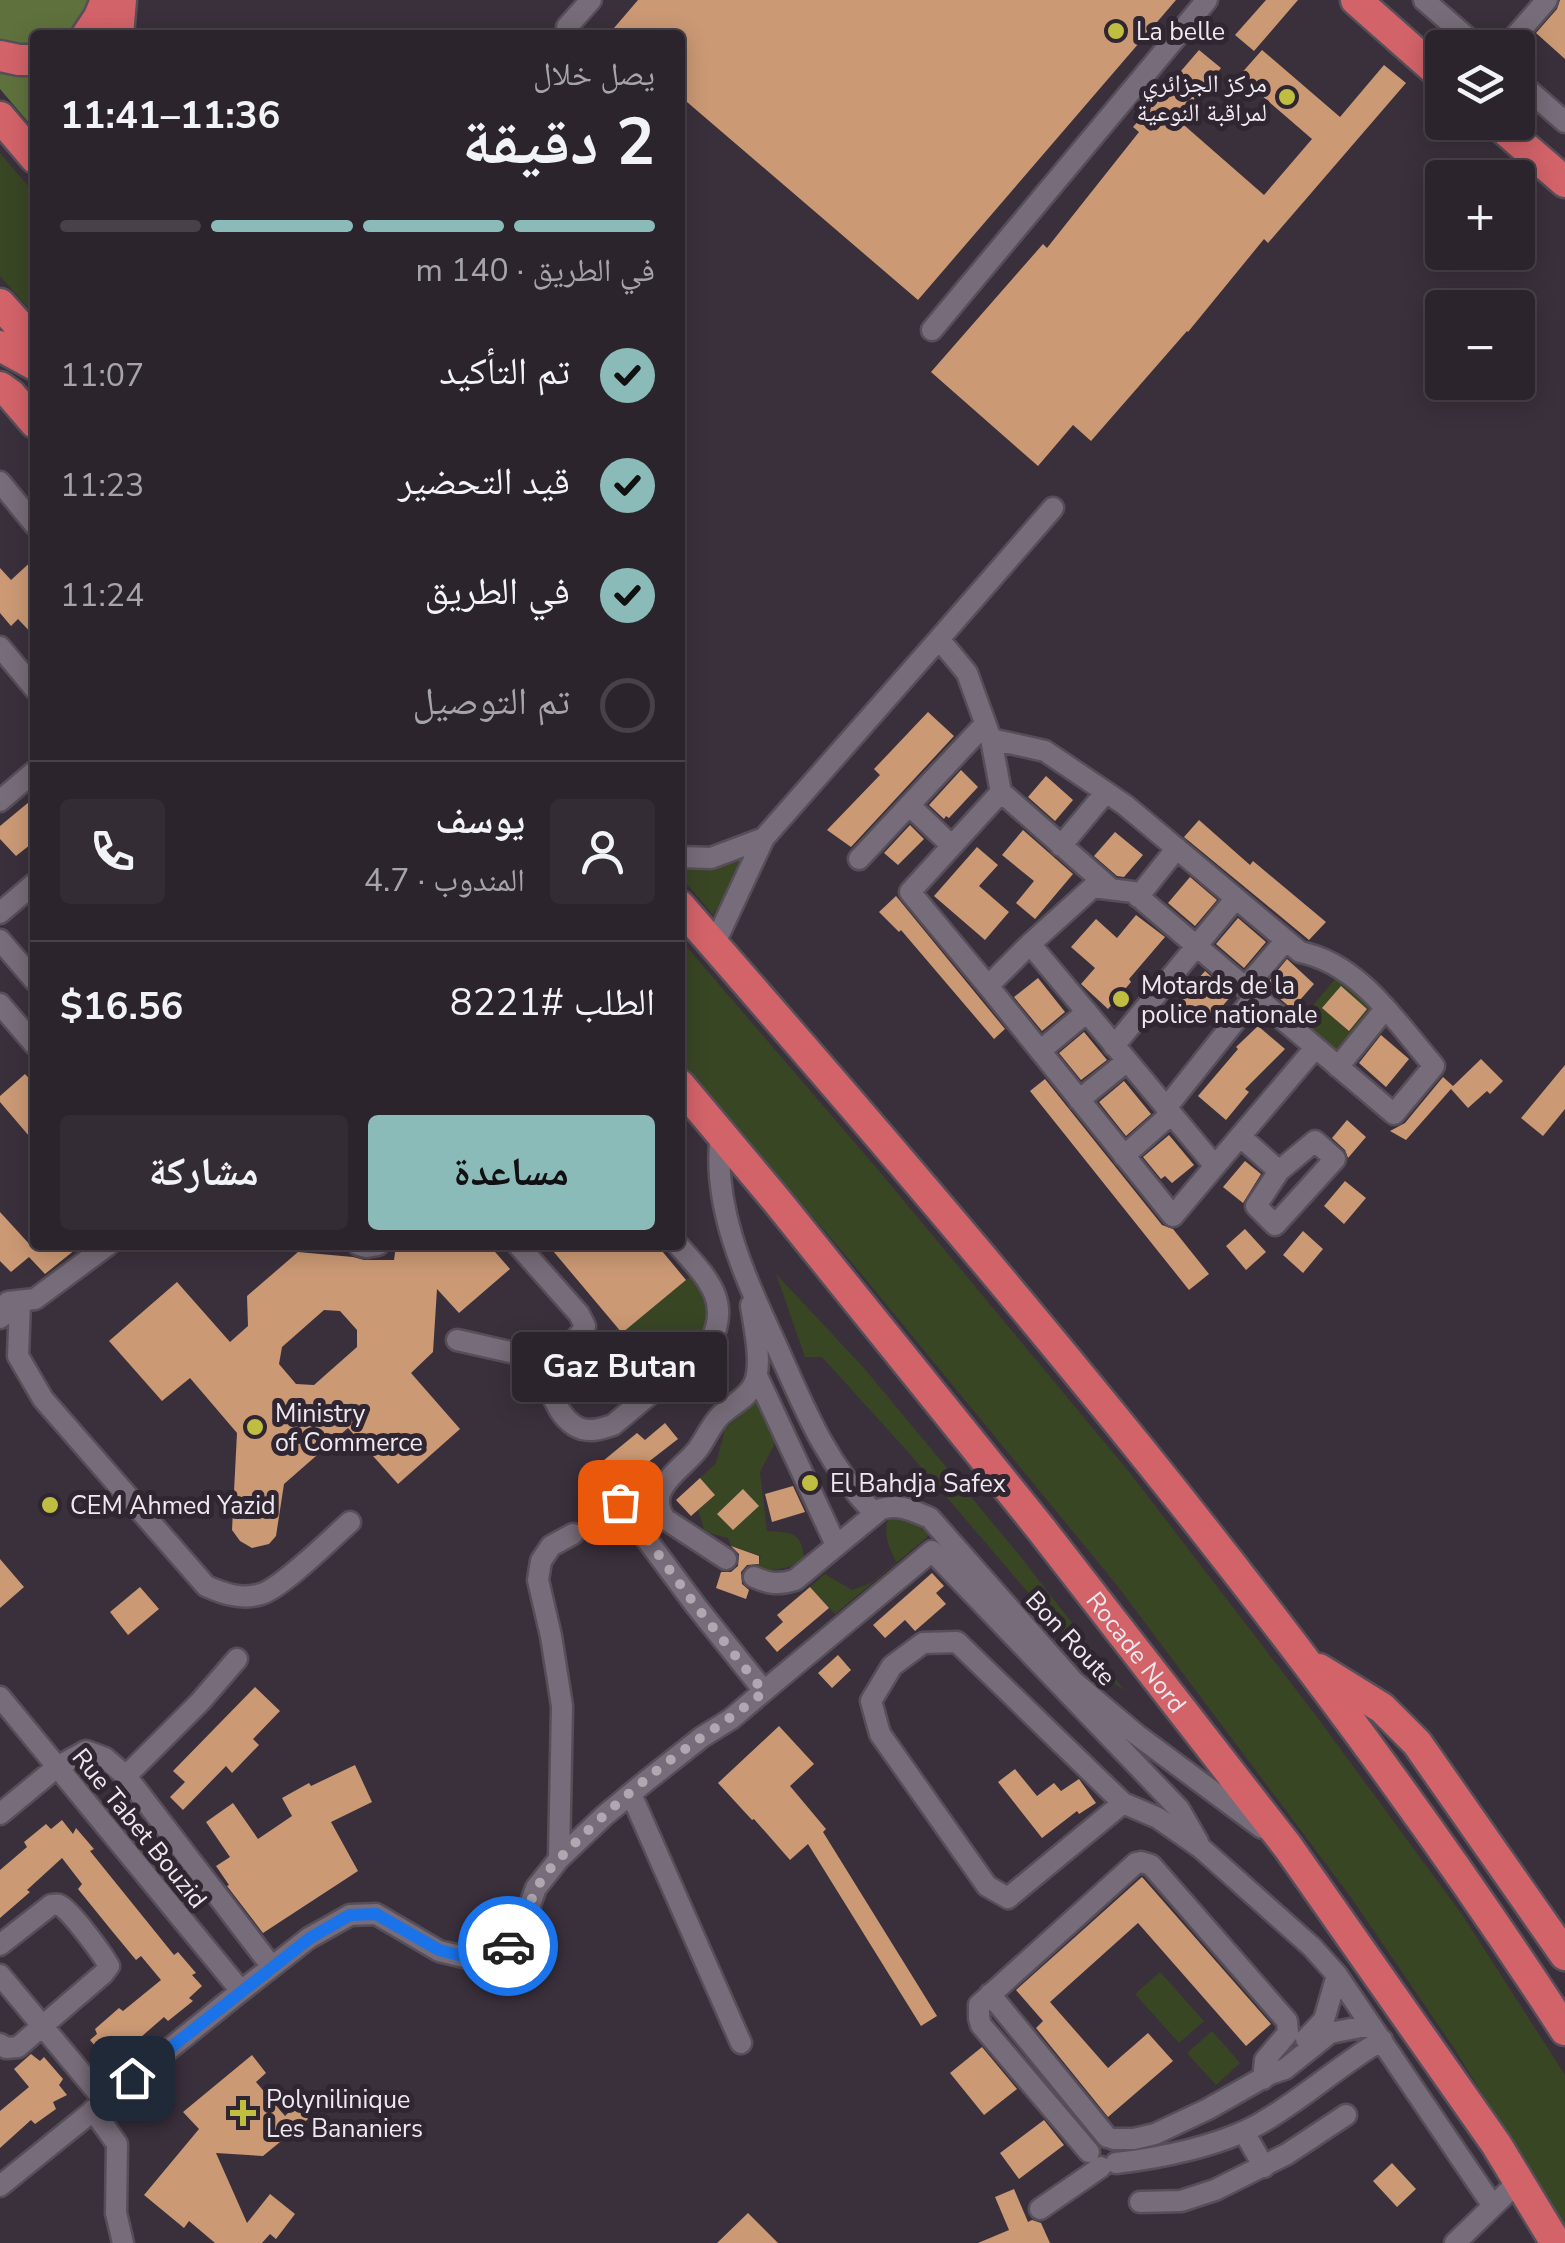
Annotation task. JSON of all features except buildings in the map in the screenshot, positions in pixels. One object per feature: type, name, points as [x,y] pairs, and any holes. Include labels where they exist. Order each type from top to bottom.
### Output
[{"type":"highway","points":[[91,30],[106,0]]},
{"type":"highway","points":[[118,30],[121,0]]},
{"type":"highway","points":[[1356,0],[1425,61]]},
{"type":"highway","points":[[1386,0],[1425,34]]},
{"type":"highway","points":[[0,56],[30,60]]},
{"type":"highway","points":[[0,117],[30,152]]},
{"type":"highway","points":[[1535,129],[1565,155]]},
{"type":"highway","points":[[1517,140],[1565,182]]},
{"type":"highway","points":[[0,304],[30,337]]},
{"type":"highway","points":[[0,346],[30,362]]},
{"type":"highway","points":[[0,387],[30,416]]},
{"type":"highway","points":[[685,912],[1073,1365],[1231,1563],[1378,1757],[1565,2030]]},
{"type":"highway","name":"Rocade Nord","points":[[685,1090],[1041,1528],[1288,1847],[1496,2144],[1556,2243]]},
{"type":"highway","points":[[685,1122],[717,1129]]},
{"type":"highway","points":[[1304,1660],[1382,1708],[1417,1743],[1565,1954]]},
{"type":"street","points":[[568,27],[590,0]]},
{"type":"street","points":[[932,330],[1207,0]]},
{"type":"street","points":[[1424,0],[1458,30]]},
{"type":"street","points":[[1521,30],[1548,0]]},
{"type":"street","points":[[1535,96],[1565,122]]},
{"type":"street","points":[[0,482],[30,519]]},
{"type":"street","points":[[714,945],[764,838],[1053,508]]},
{"type":"street","points":[[939,639],[967,672],[988,732],[1001,792],[1110,888]]},
{"type":"street","points":[[0,647],[30,682]]},
{"type":"street","points":[[988,732],[1046,751],[1125,805],[1300,952],[1321,956],[1360,980],[1434,1066],[1394,1114],[1138,896],[1110,888],[1093,886],[988,986]]},
{"type":"street","points":[[859,858],[988,732]]},
{"type":"street","points":[[0,801],[30,775]]},
{"type":"street","points":[[1001,792],[910,892],[1173,1216],[1315,1048]]},
{"type":"street","points":[[1061,846],[1106,792]]},
{"type":"street","points":[[909,805],[951,845]]},
{"type":"street","points":[[685,857],[711,858],[764,838]]},
{"type":"street","points":[[1138,896],[1177,848]]},
{"type":"street","points":[[0,913],[30,887]]},
{"type":"street","points":[[1079,1100],[1121,1053],[1196,946],[1236,898]]},
{"type":"street","points":[[0,940],[30,975]]},
{"type":"street","points":[[1124,1156],[1169,1111],[1286,940]]},
{"type":"street","points":[[1030,944],[1215,1166]]},
{"type":"street","points":[[0,1004],[30,1039]]},
{"type":"street","points":[[1338,1067],[1385,1009]]},
{"type":"street","points":[[1040,1051],[1086,1012]]},
{"type":"street","points":[[717,1129],[719,1179],[747,1368],[741,1391],[727,1410]]},
{"type":"street","points":[[1240,1137],[1279,1171]]},
{"type":"street","points":[[726,1214],[746,1279],[827,1454],[874,1514],[795,1580],[768,1584],[754,1577]]},
{"type":"street","points":[[0,1318],[10,1302],[35,1298],[101,1250]]},
{"type":"street","points":[[522,1250],[585,1326],[580,1337],[554,1362],[551,1378],[559,1410],[583,1429],[598,1430],[613,1424],[709,1344],[719,1326],[718,1301],[708,1280],[682,1250]]},
{"type":"street","points":[[746,1279],[756,1340],[757,1376],[836,1545]]},
{"type":"street","points":[[10,1302],[18,1356],[43,1399],[206,1586],[228,1596],[263,1594],[350,1522]]},
{"type":"street","points":[[456,1340],[554,1362]]},
{"type":"street","points":[[726,1559],[665,1519],[658,1498],[717,1419],[751,1390],[757,1376]]},
{"type":"street","points":[[620,1502],[764,1692]]},
{"type":"street","name":"Bon Route","points":[[874,1514],[896,1506],[930,1518],[1094,1700],[1288,1847]]},
{"type":"street","points":[[559,1859],[562,1706],[538,1580],[541,1561],[551,1546],[573,1534]]},
{"type":"street","points":[[0,2186],[241,1990],[310,1938],[350,1915],[376,1914],[439,1950],[485,1962],[517,1940],[536,1888],[559,1859],[631,1794],[731,1719],[932,1551],[1179,1810],[1201,1848]]},
{"type":"street","points":[[1123,1803],[1008,1898],[987,1886],[880,1734],[871,1701],[892,1666],[923,1643],[957,1642],[1123,1803],[1158,1818],[1201,1848],[1312,1947],[1337,1976],[1493,2206]]},
{"type":"street","points":[[126,1776],[237,1659]]},
{"type":"street","name":"Rue Tabet Bouzid","points":[[0,1697],[241,1990]]},
{"type":"street","points":[[0,1814],[57,1767],[86,1752],[104,1758],[126,1776],[272,1967]]},
{"type":"street","points":[[631,1794],[741,2043]]},
{"type":"street","points":[[1102,2161],[994,2040],[979,2018],[979,2005],[1132,1865],[1142,1862],[1287,2021],[1288,2033],[1265,2060],[1260,2080],[1269,2118]]},
{"type":"street","points":[[0,1945],[51,1904],[59,1905],[108,1966],[18,2047],[0,2044]]},
{"type":"street","points":[[0,1975],[43,2024],[99,2105],[116,2144],[116,2213],[123,2243]]},
{"type":"street","points":[[1260,2080],[1324,2020],[1337,1976]]},
{"type":"street","points":[[990,1994],[1120,2150],[1040,2210]]},
{"type":"street","points":[[994,2040],[1014,2023]]},
{"type":"street","points":[[1110,2138],[1134,2139],[1156,2134],[1289,2066],[1330,2033],[1376,2032]]},
{"type":"street","points":[[1102,2161],[1152,2158],[1234,2135],[1269,2118],[1376,2032]]},
{"type":"street","points":[[1208,2109],[1215,2125],[1234,2135],[1264,2167]]},
{"type":"street","points":[[1140,2202],[1198,2197],[1264,2167],[1346,2115]]},
{"type":"street","points":[[1455,2243],[1518,2181]]},
{"type":"green space","points":[[0,0],[90,0],[84,23],[76,30],[30,30],[30,48],[0,45]]},
{"type":"green space","points":[[0,69],[30,72],[30,124],[0,89]]},
{"type":"green space","points":[[0,153],[30,188],[30,310],[0,276]]},
{"type":"green space","points":[[748,857],[713,915],[685,882],[685,868]]},
{"type":"green space","points":[[685,945],[1130,1473],[1463,1916],[1565,2075],[1565,2228],[1454,2048],[1350,1896],[1116,1584],[685,1067]]},
{"type":"green space","points":[[1340,973],[1375,1004],[1335,1051],[1300,1021]]},
{"type":"green space","points":[[776,1274],[864,1368],[1020,1556],[1124,1690],[1095,1671],[822,1357],[805,1357]]},
{"type":"green space","points":[[692,1275],[708,1291],[712,1321],[705,1330],[621,1398],[604,1402],[592,1397],[580,1376],[581,1364],[588,1354],[617,1328],[622,1333]]},
{"type":"green space","points":[[762,1395],[779,1424],[776,1441],[760,1472],[767,1531],[797,1538],[804,1559],[789,1567],[762,1572],[757,1567],[761,1556],[731,1546],[728,1538],[705,1532],[698,1510],[715,1495],[700,1478],[716,1463],[725,1429]]},
{"type":"green space","points":[[891,1510],[939,1527],[835,1614],[810,1587],[825,1574],[852,1590],[871,1583],[896,1562],[887,1536]]},
{"type":"green space","points":[[1160,1972],[1204,2021],[1179,2043],[1135,1994]]},
{"type":"green space","points":[[1212,2031],[1240,2063],[1216,2085],[1187,2053]]},
{"type":"way so far","points":[[508,1946],[517,1940],[536,1888],[559,1859],[604,1816],[764,1692],[620,1502]]},
{"type":"place","name":"La belle","points":[[1116,31]]},
{"type":"place","name":"مركز الجزائري لمراقبة النوعية","points":[[1287,97]]},
{"type":"place","name":"Motards de la police nationale","points":[[1121,999]]},
{"type":"place","name":"Ministry of Commerce","points":[[255,1427]]},
{"type":"place","name":"El Bahdja Safex","points":[[810,1483]]},
{"type":"place","name":"Gaz Butan","points":[[620,1502]]},
{"type":"place","name":"CEM Ahmed Yazid","points":[[50,1505]]},
{"type":"place","name":"Polynilinique Les Bananiers","points":[[243,2113]]},
{"type":"route","points":[[132,2078],[310,1938],[350,1915],[376,1914],[439,1950],[485,1962],[508,1946]]}]
